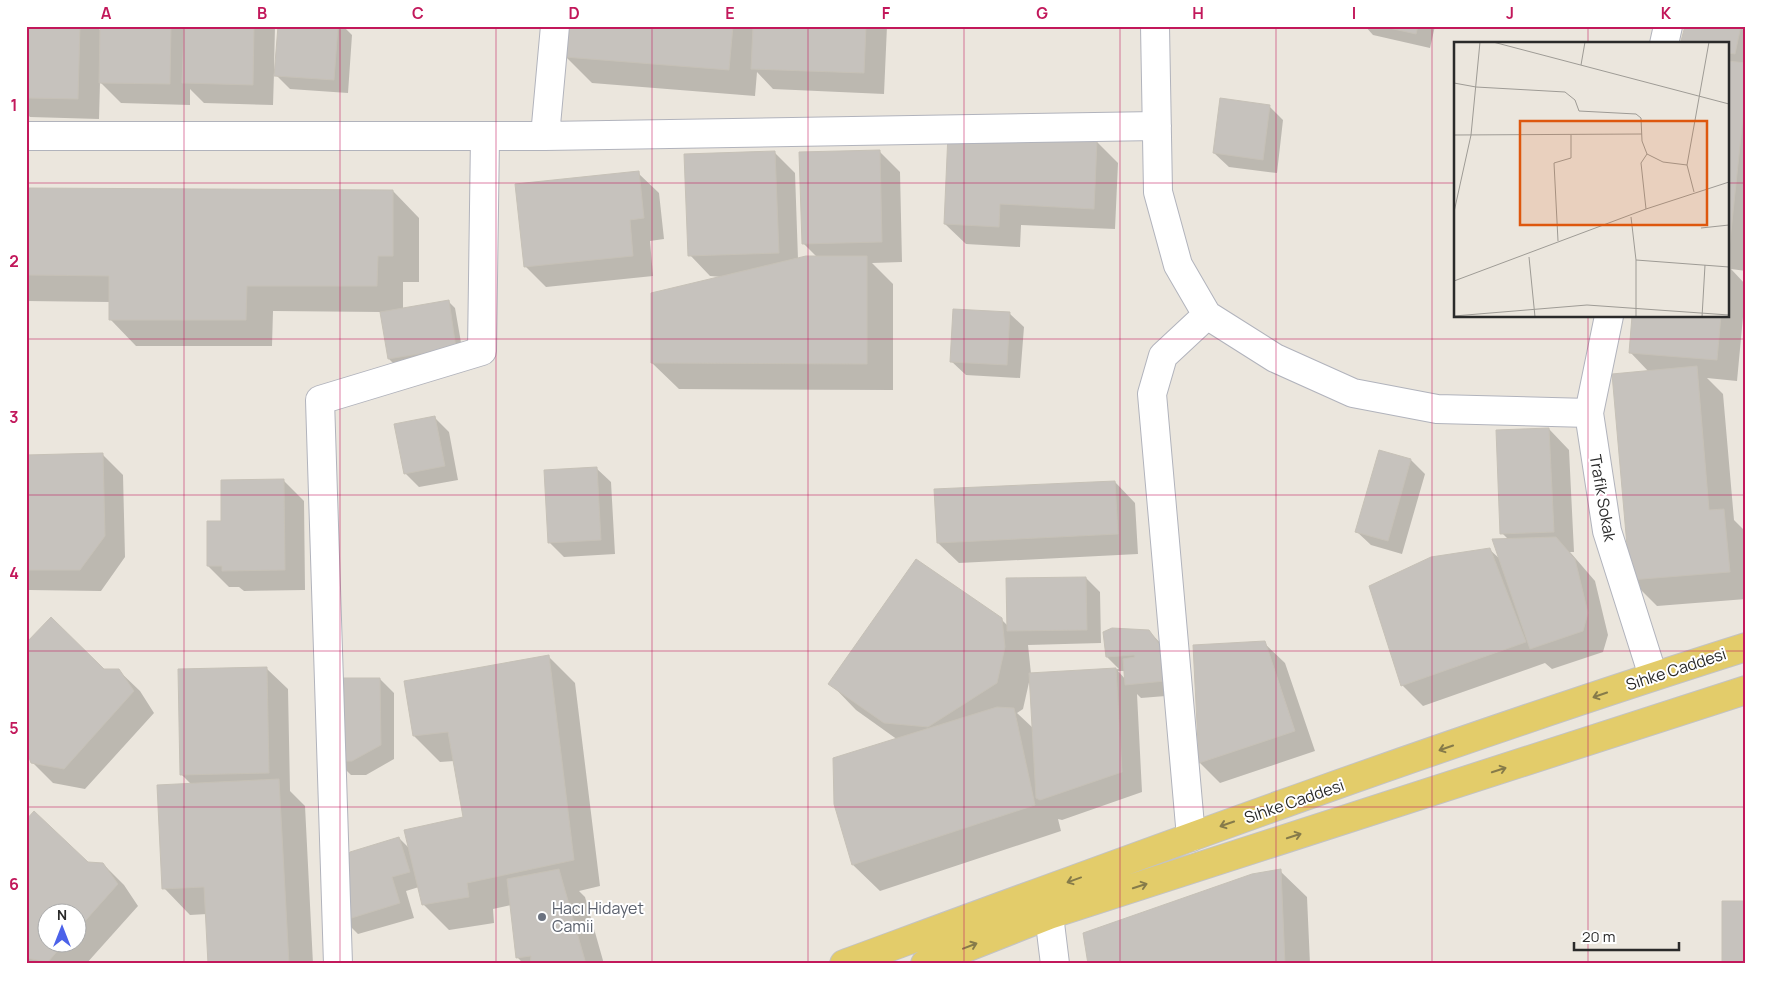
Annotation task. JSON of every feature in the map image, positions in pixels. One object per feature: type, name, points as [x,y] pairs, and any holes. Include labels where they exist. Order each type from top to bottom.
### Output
[{"type":"main road","name":"Sıhke Caddesi","points":[[844,964],[1191,837],[1653,676],[1746,647]]},
{"type":"main road","points":[[925,964],[1049,915],[1746,690]]},
{"type":"street","points":[[545,136],[555,26]]},
{"type":"street","points":[[1155,26],[1158,192],[1178,265],[1207,315],[1275,358],[1353,393],[1437,409],[1589,413]]},
{"type":"street","points":[[1664,42],[1668,26]]},
{"type":"street","points":[[26,136],[545,136],[1157,126]]},
{"type":"street","points":[[338,964],[320,400],[482,351],[485,136]]},
{"type":"street","points":[[1191,837],[1152,394],[1164,356],[1207,315]]},
{"type":"street","name":"Trafik Sokak","points":[[1609,318],[1589,413],[1607,531],[1653,676]]},
{"type":"street","points":[[1049,915],[1056,964]]},
{"type":"building","points":[[26,26],[80,26],[78,99],[26,98]]},
{"type":"building","points":[[100,26],[171,26],[170,84],[99,83]]},
{"type":"building","points":[[184,26],[254,26],[253,85],[182,83]]},
{"type":"building","points":[[278,26],[338,26],[334,80],[274,76]]},
{"type":"building","points":[[567,26],[733,26],[729,70],[564,57]]},
{"type":"building","points":[[753,26],[866,26],[864,73],[751,69]]},
{"type":"building","points":[[1380,26],[1418,26],[1416,34]]},
{"type":"building","points":[[1685,26],[1741,26],[1735,54],[1730,53],[1730,42],[1681,41]]},
{"type":"building","points":[[1730,61],[1746,63],[1746,88],[1730,241]]},
{"type":"building","points":[[1220,98],[1270,105],[1263,160],[1213,153]]},
{"type":"building","points":[[948,134],[1097,141],[1094,209],[1000,204],[999,227],[944,224]]},
{"type":"building","points":[[880,150],[882,242],[802,244],[799,152]]},
{"type":"building","points":[[775,151],[779,253],[688,256],[684,154]]},
{"type":"building","points":[[639,171],[644,218],[630,220],[633,256],[524,267],[515,184]]},
{"type":"building","points":[[26,188],[393,190],[393,256],[378,256],[377,286],[247,286],[246,320],[109,320],[109,276],[26,275]]},
{"type":"building","points":[[806,256],[867,256],[867,364],[651,363],[651,293]]},
{"type":"building","points":[[449,300],[456,348],[388,359],[380,312]]},
{"type":"building","points":[[953,309],[1010,312],[1007,365],[950,362]]},
{"type":"building","points":[[1632,318],[1721,318],[1717,360],[1629,353]]},
{"type":"building","points":[[1697,366],[1709,510],[1724,509],[1730,572],[1630,580],[1612,374]]},
{"type":"building","points":[[435,416],[445,466],[404,474],[394,424]]},
{"type":"building","points":[[1549,428],[1554,532],[1500,534],[1496,430]]},
{"type":"building","points":[[1379,450],[1411,459],[1388,541],[1355,532]]},
{"type":"building","points":[[103,453],[105,536],[80,570],[26,570],[26,455]]},
{"type":"building","points":[[597,467],[601,540],[548,543],[544,470]]},
{"type":"building","points":[[284,479],[285,570],[222,571],[222,566],[207,566],[207,521],[221,521],[221,480]]},
{"type":"building","points":[[1115,481],[1118,534],[937,543],[934,489]]},
{"type":"building","points":[[1556,537],[1575,559],[1588,613],[1583,631],[1530,649],[1492,539]]},
{"type":"building","points":[[1490,548],[1526,642],[1401,686],[1369,586],[1431,557]]},
{"type":"building","points":[[916,559],[1002,618],[1005,647],[997,683],[928,727],[884,723],[828,684]]},
{"type":"building","points":[[1086,577],[1087,630],[1007,631],[1006,578]]},
{"type":"building","points":[[51,617],[104,669],[119,669],[134,691],[64,769],[31,763],[26,749],[26,643]]},
{"type":"building","points":[[1112,628],[1149,630],[1162,648],[1165,681],[1125,685],[1123,659],[1135,657],[1134,655],[1106,657],[1103,632]]},
{"type":"building","points":[[1265,641],[1295,731],[1199,763],[1193,645]]},
{"type":"building","points":[[549,655],[574,860],[467,883],[469,897],[422,905],[404,830],[463,817],[448,732],[413,736],[404,681]]},
{"type":"building","points":[[267,667],[269,773],[180,775],[178,669]]},
{"type":"building","points":[[1116,668],[1122,772],[1040,800],[1036,798],[1029,673]]},
{"type":"building","points":[[335,678],[380,678],[381,745],[352,761],[335,761]]},
{"type":"building","points":[[997,707],[1014,708],[1035,805],[852,865],[834,804],[833,758]]},
{"type":"building","points":[[279,779],[289,964],[208,964],[204,887],[162,889],[157,785]]},
{"type":"building","points":[[34,811],[88,862],[103,863],[118,884],[88,918],[88,902],[38,902],[38,952],[56,952],[48,962],[26,958],[26,820]]},
{"type":"building","points":[[399,837],[410,872],[392,877],[400,903],[342,921],[341,868],[350,852]]},
{"type":"building","name":"Hacı Hidayet Camii","points":[[559,869],[586,964],[530,964],[531,956],[516,958],[507,879]]},
{"type":"building","points":[[1281,869],[1285,964],[1088,964],[1083,933],[1252,874]]},
{"type":"building","points":[[1722,901],[1746,901],[1746,964],[1722,964]]},
{"type":"place","name":"Hacı Hidayet Camii","points":[[542,917]]}]
